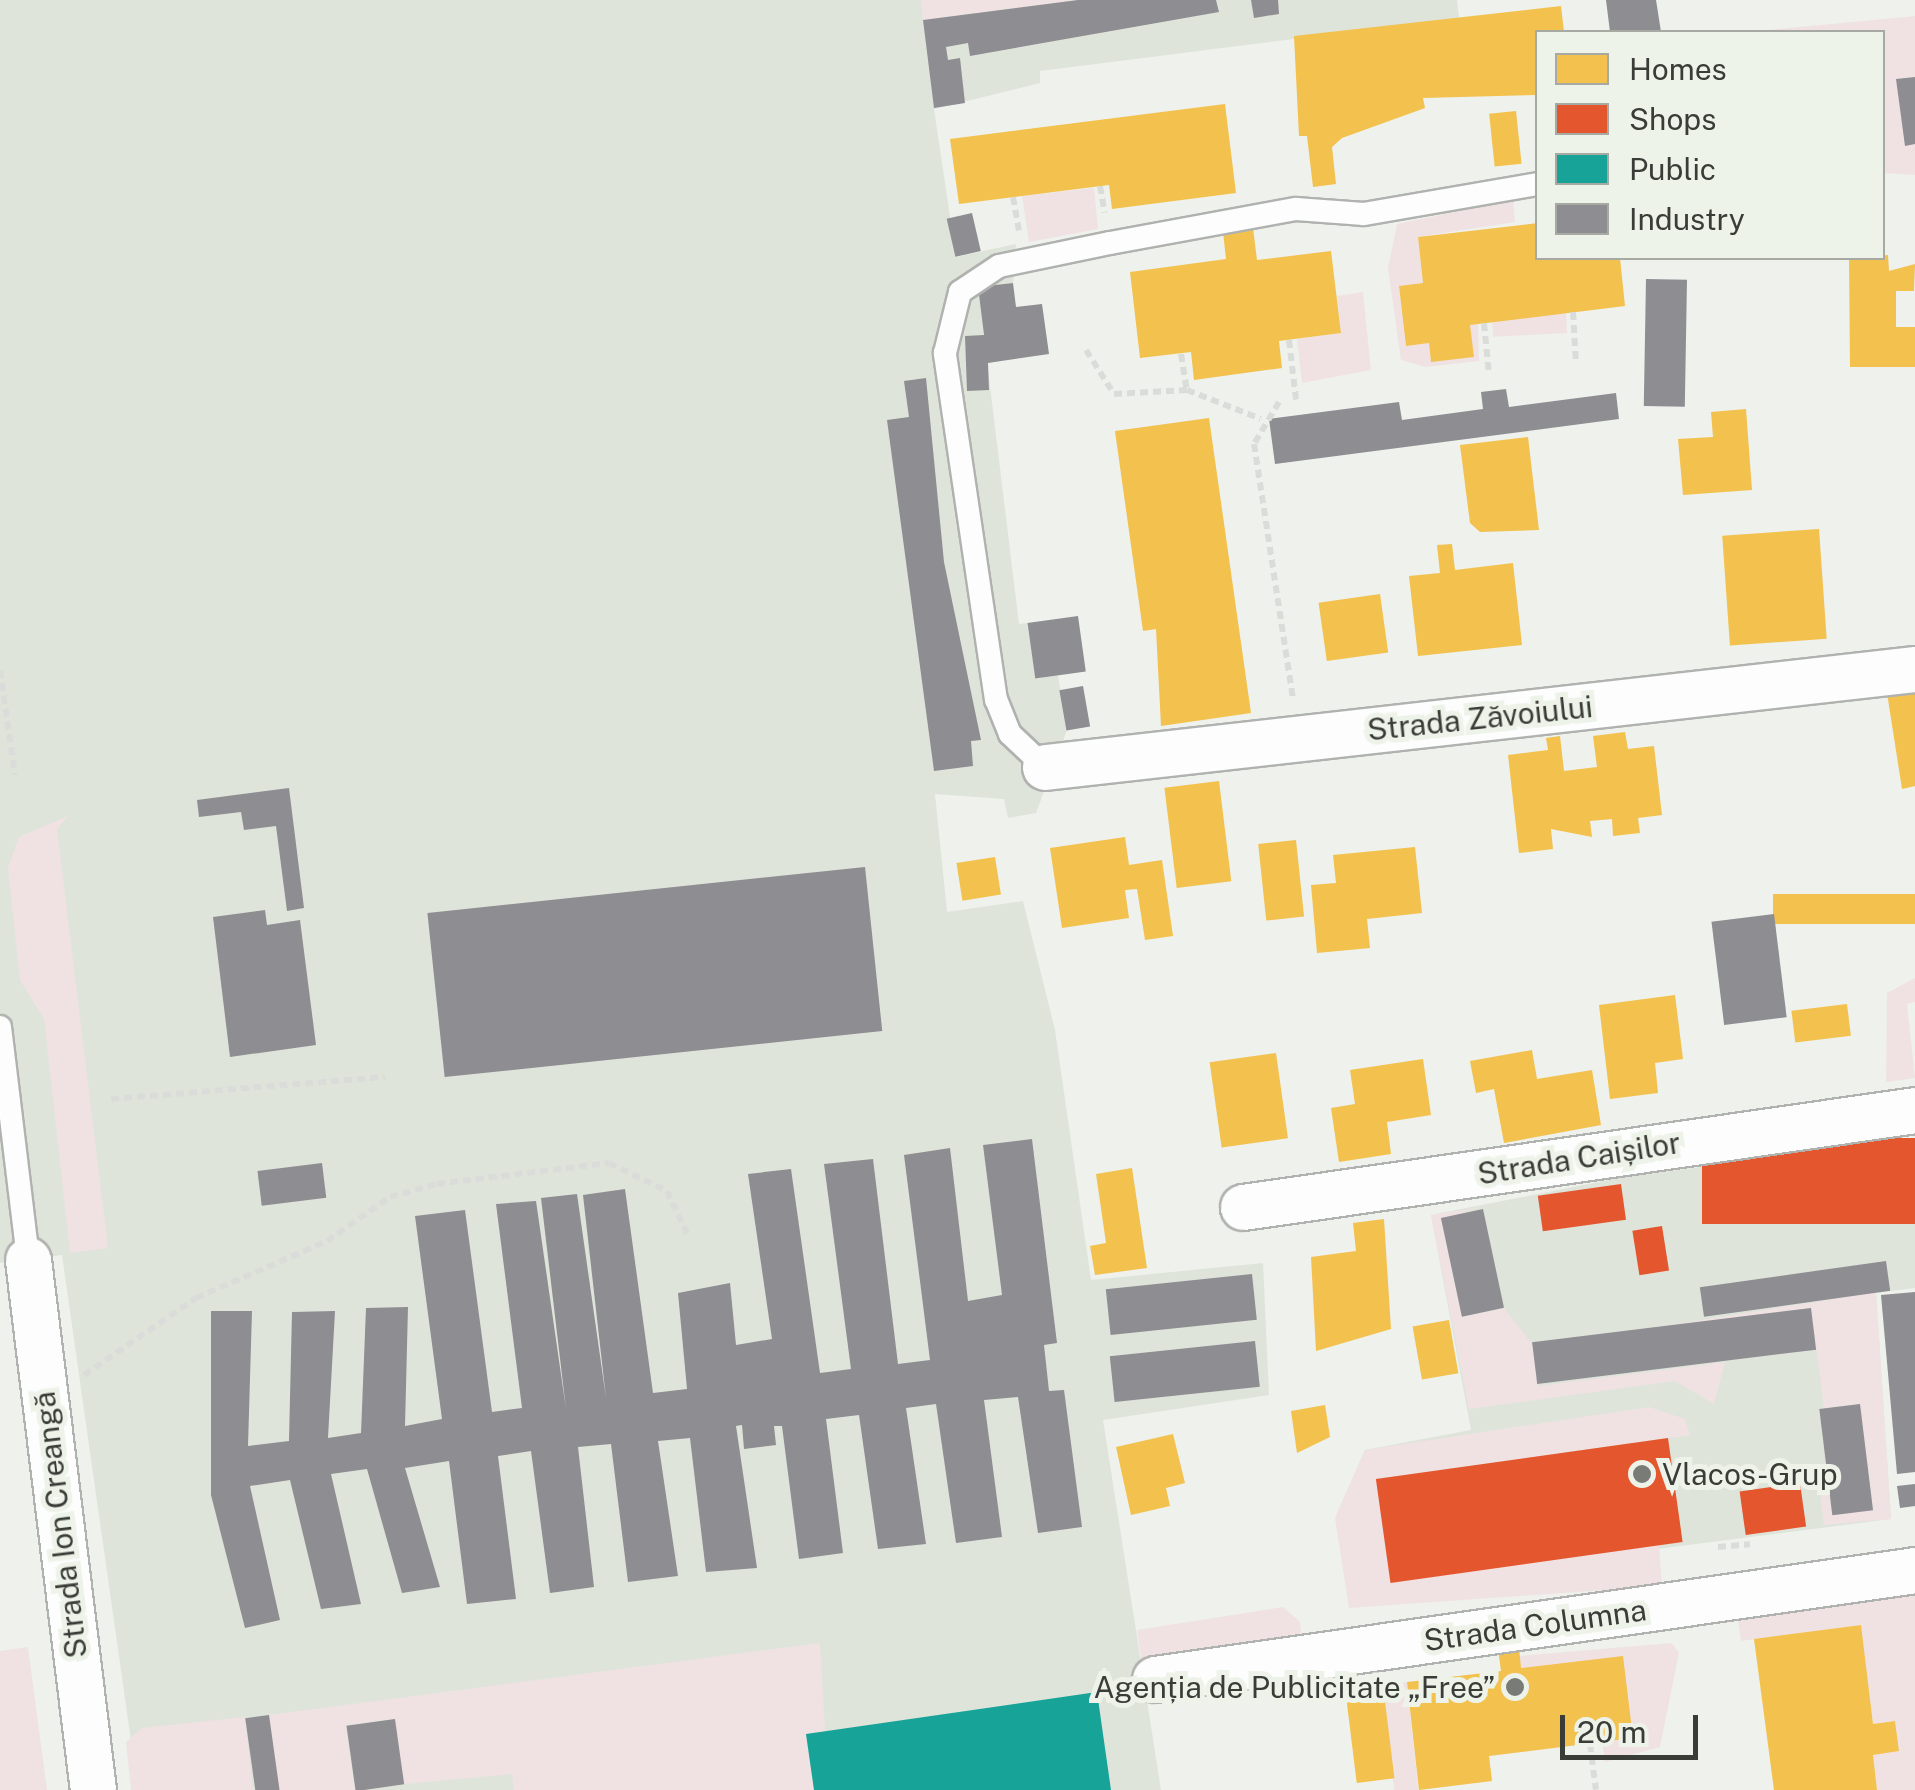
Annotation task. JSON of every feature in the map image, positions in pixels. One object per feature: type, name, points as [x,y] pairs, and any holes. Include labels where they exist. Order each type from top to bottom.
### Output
[{"type":"street","name":"Strada Zăvoiului","points":[[1045,766],[1915,670]]},
{"type":"street","name":"Strada Caișilor","points":[[1243,1208],[1915,1110]]},
{"type":"street","name":"Strada Ion Creangă","points":[[28,1260],[92,1790]]},
{"type":"street","name":"Strada Columna","points":[[1154,1680],[1915,1570]]},
{"type":"lane","points":[[1045,766],[1010,734],[996,700],[945,353],[960,292],[999,266],[1082,248],[1296,209],[1364,214],[1535,185]]},
{"type":"lane","points":[[0,1027],[28,1260]]},
{"type":"path","points":[[1573,312],[1576,364]]},
{"type":"path","points":[[1484,322],[1489,374]]},
{"type":"path","points":[[1289,340],[1296,400]]},
{"type":"path","points":[[1086,350],[1114,394],[1187,390],[1261,419]]},
{"type":"path","points":[[1181,354],[1187,390]]},
{"type":"path","points":[[1278,402],[1261,419],[1254,444],[1300,738]]},
{"type":"path","points":[[0,670],[15,775]]},
{"type":"path","points":[[111,1098],[385,1077]]},
{"type":"path","points":[[46,1400],[196,1298],[326,1241],[390,1197],[437,1184],[609,1163],[667,1192],[689,1238]]},
{"type":"path","points":[[1590,1744],[1596,1790]]},
{"type":"shaded area","points":[[0,0],[1457,0],[1459,18],[1040,71],[1040,83],[934,109],[956,257],[1016,244],[1013,283],[978,288],[1019,624],[1027,623],[1036,679],[1058,675],[1067,730],[1036,813],[1008,818],[1004,799],[935,794],[947,912],[1023,901],[1055,1030],[1091,1280],[1263,1263],[1269,1395],[1103,1420],[1161,1790],[138,1790],[62,1255],[0,1263]]},
{"type":"shaded area","points":[[921,0],[1078,0],[923,20]]},
{"type":"shaded area","points":[[1915,16],[1915,175],[1885,173],[1885,30],[1766,30]]},
{"type":"shaded area","points":[[1094,188],[1098,229],[1029,242],[1022,196]]},
{"type":"shaded area","points":[[1513,200],[1515,222],[1418,237],[1423,283],[1399,287],[1406,346],[1429,343],[1431,361],[1473,357],[1470,325],[1478,323],[1479,361],[1425,367],[1401,360],[1388,268],[1397,224]]},
{"type":"shaded area","points":[[1363,292],[1371,370],[1302,383],[1297,339],[1341,333],[1337,296]]},
{"type":"shaded area","points":[[1566,313],[1567,333],[1493,337],[1492,317]]},
{"type":"shaded area","points":[[68,816],[57,829],[108,1248],[70,1253],[44,1019],[20,980],[8,868],[19,837]]},
{"type":"shaded area","points":[[1915,978],[1915,1002],[1907,1004],[1915,1078],[1886,1082],[1887,993]]},
{"type":"shaded area","points":[[1915,1138],[1915,1288],[1876,1293],[1891,1519],[1390,1583],[1335,1518],[1365,1450],[1471,1430],[1431,1215],[1619,1178]]},
{"type":"shaded area","points":[[1482,1207],[1441,1219],[1462,1317],[1504,1308],[1532,1344],[1538,1386],[1725,1362],[1714,1404],[1675,1381],[1469,1409],[1431,1215]]},
{"type":"shaded area","points":[[1876,1292],[1891,1519],[1824,1525],[1818,1481],[1827,1479],[1832,1515],[1873,1509],[1860,1404],[1824,1408],[1811,1308],[1640,1330]]},
{"type":"shaded area","points":[[1649,1407],[1685,1419],[1690,1435],[1376,1479],[1659,1545],[1662,1586],[1349,1608],[1335,1518],[1365,1450]]},
{"type":"shaded area","points":[[1915,1594],[1915,1790],[1877,1790],[1873,1755],[1899,1750],[1895,1721],[1873,1724],[1860,1625],[1741,1641],[1738,1620]]},
{"type":"shaded area","points":[[1283,1607],[1300,1622],[1302,1644],[1142,1665],[1137,1630]]},
{"type":"shaded area","points":[[820,1643],[825,1732],[806,1735],[814,1790],[514,1790],[512,1774],[404,1784],[394,1719],[346,1725],[355,1790],[279,1790],[269,1715]]},
{"type":"shaded area","points":[[1672,1643],[1679,1653],[1660,1747],[1605,1762],[1602,1742],[1632,1738],[1521,1668],[1519,1656]]},
{"type":"shaded area","points":[[28,1647],[47,1790],[0,1790],[0,1651]]},
{"type":"shaded area","points":[[1407,1682],[1418,1790],[1394,1790],[1383,1685]]},
{"type":"shaded area","points":[[245,1717],[253,1790],[131,1790],[126,1742],[142,1728]]},
{"type":"building: Homes","points":[[1561,6],[1564,30],[1535,30],[1535,95],[1423,98],[1425,108],[1342,138],[1332,147],[1336,184],[1313,187],[1307,136],[1299,136],[1294,36]]},
{"type":"building: Homes","points":[[1225,104],[1236,193],[1112,209],[1109,185],[959,204],[950,139]]},
{"type":"building: Homes","points":[[1516,111],[1522,164],[1495,167],[1489,114]]},
{"type":"building: Homes","points":[[1535,223],[1535,260],[1620,260],[1625,306],[1470,325],[1474,357],[1431,362],[1429,343],[1406,346],[1399,286],[1423,283],[1418,237]]},
{"type":"building: Homes","points":[[1253,228],[1257,260],[1331,251],[1341,333],[1279,341],[1282,368],[1194,380],[1191,352],[1140,358],[1130,272],[1226,259],[1223,232]]},
{"type":"building: Homes","points":[[1885,255],[1889,271],[1915,264],[1914,291],[1896,291],[1896,327],[1915,327],[1915,367],[1850,367],[1849,260],[1885,260]]},
{"type":"building: Homes","points":[[1746,409],[1752,490],[1683,495],[1678,439],[1713,437],[1711,412]]},
{"type":"building: Homes","points":[[1209,418],[1251,713],[1161,726],[1156,629],[1143,631],[1115,431]]},
{"type":"building: Homes","points":[[1528,437],[1539,530],[1480,532],[1470,523],[1460,445]]},
{"type":"building: Homes","points":[[1819,529],[1827,639],[1730,645],[1722,536]]},
{"type":"building: Homes","points":[[1452,544],[1455,570],[1513,563],[1522,645],[1418,656],[1409,576],[1440,573],[1437,545]]},
{"type":"building: Homes","points":[[1380,594],[1388,652],[1327,661],[1319,603]]},
{"type":"building: Homes","points":[[1915,689],[1915,786],[1902,789],[1887,693]]},
{"type":"building: Homes","points":[[1625,732],[1628,749],[1654,746],[1662,815],[1638,818],[1640,833],[1613,836],[1612,819],[1590,821],[1592,837],[1551,829],[1553,849],[1519,853],[1508,755],[1548,750],[1546,738],[1560,736],[1564,771],[1597,767],[1593,736]]},
{"type":"building: Homes","points":[[1219,781],[1231,881],[1177,888],[1164,788]]},
{"type":"building: Homes","points":[[1125,837],[1129,865],[1162,860],[1173,936],[1145,940],[1137,889],[1125,890],[1129,918],[1062,928],[1050,848]]},
{"type":"building: Homes","points":[[1296,840],[1304,917],[1266,921],[1258,844]]},
{"type":"building: Homes","points":[[1415,847],[1422,913],[1367,919],[1370,948],[1317,953],[1311,885],[1336,883],[1333,855]]},
{"type":"building: Homes","points":[[995,857],[1001,895],[962,901],[956,863]]},
{"type":"building: Homes","points":[[1773,894],[1915,894],[1915,924],[1773,924]]},
{"type":"building: Homes","points":[[1675,995],[1683,1059],[1655,1063],[1658,1093],[1610,1099],[1599,1005]]},
{"type":"building: Homes","points":[[1847,1004],[1851,1036],[1795,1043],[1791,1011]]},
{"type":"building: Homes","points":[[1532,1050],[1537,1079],[1592,1070],[1601,1125],[1504,1143],[1494,1089],[1476,1093],[1470,1061]]},
{"type":"building: Homes","points":[[1276,1053],[1288,1138],[1222,1147],[1210,1062]]},
{"type":"building: Homes","points":[[1423,1059],[1431,1115],[1387,1122],[1391,1154],[1339,1162],[1331,1108],[1355,1104],[1350,1070]]},
{"type":"building: Homes","points":[[1132,1168],[1147,1268],[1095,1275],[1090,1246],[1106,1243],[1096,1174]]},
{"type":"building: Homes","points":[[1384,1219],[1391,1329],[1316,1351],[1311,1257],[1356,1251],[1353,1223]]},
{"type":"building: Homes","points":[[1449,1320],[1458,1373],[1422,1380],[1413,1326]]},
{"type":"building: Homes","points":[[1325,1405],[1330,1437],[1297,1453],[1291,1411]]},
{"type":"building: Homes","points":[[1173,1434],[1185,1483],[1166,1488],[1170,1506],[1131,1515],[1116,1447]]},
{"type":"building: Homes","points":[[1861,1625],[1873,1724],[1895,1721],[1899,1751],[1873,1755],[1877,1790],[1774,1790],[1754,1639]]},
{"type":"building: Homes","points":[[1519,1647],[1521,1668],[1623,1656],[1633,1738],[1489,1756],[1492,1781],[1419,1790],[1407,1682],[1501,1671],[1498,1649]]},
{"type":"building: Homes","points":[[1383,1685],[1394,1778],[1357,1783],[1345,1690]]},
{"type":"building: Shops","points":[[1702,1138],[1915,1138],[1915,1224],[1702,1224]]},
{"type":"building: Shops","points":[[1621,1184],[1626,1220],[1543,1231],[1538,1196]]},
{"type":"building: Shops","points":[[1662,1226],[1669,1270],[1639,1275],[1632,1231]]},
{"type":"building: Shops","points":[[1668,1438],[1683,1542],[1390,1583],[1376,1479]]},
{"type":"building: Shops","points":[[1800,1483],[1806,1527],[1746,1535],[1740,1491]]},
{"type":"building: Public","points":[[1097,1692],[1111,1790],[814,1790],[806,1734]]},
{"type":"building: Industry","points":[[1078,0],[1216,0],[1219,12],[970,56],[968,43],[946,47],[948,60],[960,58],[965,103],[934,108],[923,20]]},
{"type":"building: Industry","points":[[1251,0],[1278,0],[1279,14],[1254,18]]},
{"type":"building: Industry","points":[[1606,0],[1656,0],[1661,30],[1610,30]]},
{"type":"building: Industry","points":[[1915,77],[1915,144],[1905,146],[1896,79]]},
{"type":"building: Industry","points":[[972,213],[981,251],[955,257],[947,219]]},
{"type":"building: Industry","points":[[1646,279],[1687,280],[1685,407],[1644,406]]},
{"type":"building: Industry","points":[[1013,283],[1016,307],[1042,304],[1049,354],[988,363],[989,390],[967,391],[965,336],[984,335],[978,287]]},
{"type":"building: Industry","points":[[926,378],[944,562],[981,740],[971,741],[973,766],[934,771],[887,420],[909,417],[904,381]]},
{"type":"building: Industry","points":[[1506,389],[1509,407],[1616,393],[1619,419],[1275,464],[1269,419],[1399,402],[1402,420],[1483,409],[1481,392]]},
{"type":"building: Industry","points":[[1078,616],[1086,671],[1035,679],[1027,623]]},
{"type":"building: Industry","points":[[1083,686],[1090,726],[1066,731],[1059,690]]},
{"type":"building: Industry","points":[[289,788],[304,908],[287,911],[276,826],[244,830],[241,812],[199,817],[197,800]]},
{"type":"building: Industry","points":[[865,867],[882,1031],[445,1077],[427,913]]},
{"type":"building: Industry","points":[[265,910],[267,925],[300,920],[316,1045],[230,1057],[213,917]]},
{"type":"building: Industry","points":[[1774,914],[1787,1017],[1724,1025],[1711,922]]},
{"type":"building: Industry","points":[[1032,1139],[1057,1343],[1044,1345],[1049,1391],[1064,1390],[1082,1527],[1038,1533],[1018,1397],[984,1400],[1002,1537],[956,1543],[936,1404],[906,1408],[926,1544],[878,1549],[859,1415],[826,1419],[843,1553],[799,1559],[782,1426],[774,1426],[776,1445],[744,1449],[742,1425],[736,1426],[757,1568],[706,1572],[690,1438],[658,1441],[678,1576],[628,1582],[611,1444],[578,1447],[594,1587],[550,1593],[531,1451],[498,1456],[516,1599],[467,1604],[449,1461],[405,1468],[440,1587],[402,1593],[367,1469],[331,1474],[361,1604],[321,1609],[290,1480],[250,1486],[280,1620],[245,1628],[211,1495],[211,1311],[252,1311],[248,1446],[289,1441],[292,1312],[335,1311],[328,1438],[361,1433],[366,1308],[408,1307],[405,1426],[442,1419],[415,1216],[465,1210],[492,1412],[522,1408],[496,1204],[536,1201],[566,1409],[541,1198],[577,1194],[606,1398],[583,1195],[625,1189],[653,1393],[687,1389],[678,1293],[730,1283],[736,1345],[772,1339],[748,1174],[791,1169],[820,1373],[851,1369],[824,1164],[873,1159],[898,1364],[930,1360],[904,1155],[950,1148],[968,1301],[1002,1295],[983,1145]]},
{"type":"building: Industry","points":[[322,1163],[326,1198],[262,1206],[257,1171]]},
{"type":"building: Industry","points":[[1483,1209],[1504,1308],[1462,1317],[1441,1218]]},
{"type":"building: Industry","points":[[1886,1261],[1890,1291],[1704,1317],[1700,1287]]},
{"type":"building: Industry","points":[[1252,1274],[1257,1320],[1111,1335],[1106,1289]]},
{"type":"building: Industry","points":[[1915,1292],[1915,1472],[1897,1474],[1881,1295]]},
{"type":"building: Industry","points":[[1811,1308],[1816,1350],[1537,1384],[1532,1342]]},
{"type":"building: Industry","points":[[1255,1341],[1260,1387],[1115,1402],[1110,1356]]},
{"type":"building: Industry","points":[[1860,1404],[1873,1510],[1832,1515],[1819,1409]]},
{"type":"building: Industry","points":[[1915,1484],[1915,1506],[1900,1508],[1897,1486]]},
{"type":"building: Industry","points":[[269,1715],[280,1790],[255,1790],[245,1718]]},
{"type":"building: Industry","points":[[395,1719],[404,1784],[355,1790],[346,1726]]},
{"type":"place","name":"Vlacos-Grup","points":[[1642,1474]]},
{"type":"place","name":"Agenția de Publicitate „Free”","points":[[1515,1687]]}]
